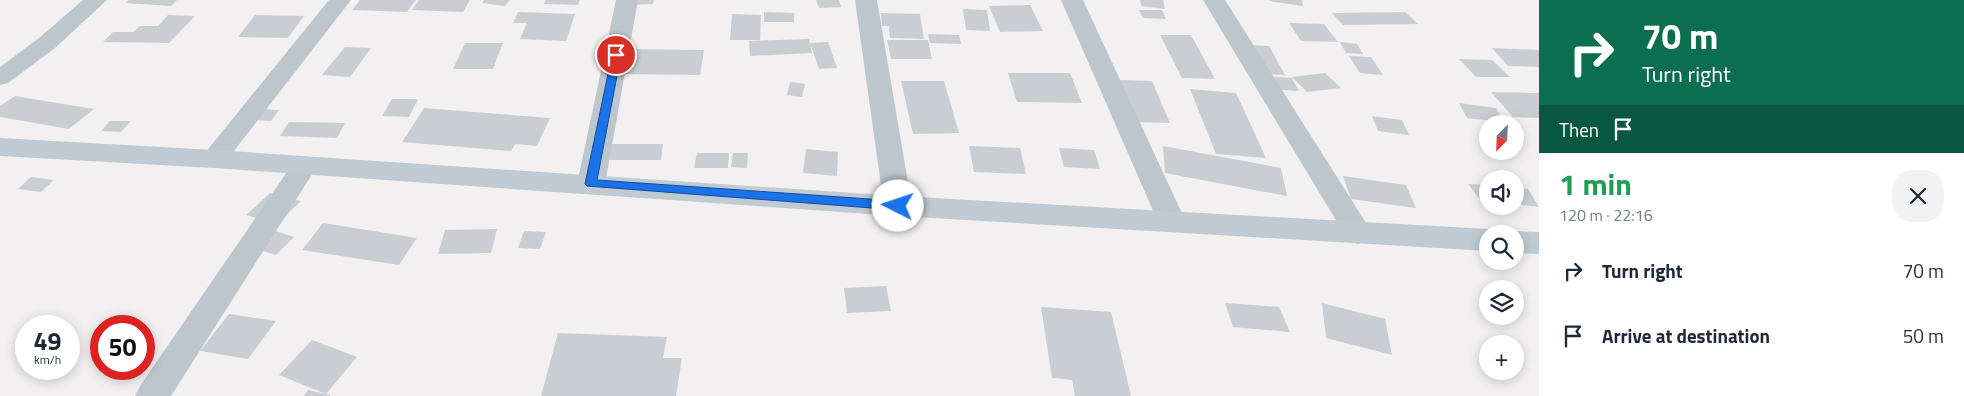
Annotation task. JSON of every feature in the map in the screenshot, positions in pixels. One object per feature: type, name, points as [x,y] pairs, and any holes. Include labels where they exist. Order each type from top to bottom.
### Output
[{"type":"main road","points":[[0,147],[214,159],[898,206],[1479,240]]},
{"type":"main road","points":[[1524,242],[1539,243]]},
{"type":"street","points":[[0,78],[47,43],[96,0]]},
{"type":"street","points":[[214,159],[340,0]]},
{"type":"street","points":[[591,184],[627,0]]},
{"type":"street","points":[[866,0],[898,206]]},
{"type":"street","points":[[1072,0],[1172,222]]},
{"type":"street","points":[[1214,0],[1358,233]]},
{"type":"street","points":[[152,396],[305,165]]},
{"type":"building","points":[[129,0],[177,0],[171,6],[125,3]]},
{"type":"building","points":[[360,0],[416,0],[407,12],[352,10]]},
{"type":"building","points":[[419,0],[470,0],[463,12],[412,10]]},
{"type":"building","points":[[484,0],[510,0],[505,6],[482,3]]},
{"type":"building","points":[[546,0],[580,0],[578,5],[544,4]]},
{"type":"building","points":[[620,0],[654,0],[653,4],[619,5]]},
{"type":"building","points":[[816,0],[839,0],[841,7],[819,8]]},
{"type":"building","points":[[1140,0],[1163,0],[1165,9],[1141,6]]},
{"type":"building","points":[[1302,0],[1303,6],[1269,1]]},
{"type":"building","points":[[1030,5],[1043,31],[1000,32],[989,6]]},
{"type":"building","points":[[963,9],[987,10],[990,31],[966,30]]},
{"type":"building","points":[[1139,10],[1162,10],[1166,19],[1143,18]]},
{"type":"building","points":[[518,12],[575,14],[566,41],[520,39],[527,23],[513,23]]},
{"type":"building","points":[[764,12],[794,13],[794,22],[764,22]]},
{"type":"building","points":[[1405,12],[1418,24],[1343,25],[1332,13]]},
{"type":"building","points":[[881,13],[920,14],[924,39],[890,38],[889,26],[882,26]]},
{"type":"building","points":[[732,14],[761,15],[760,40],[730,40]]},
{"type":"building","points":[[168,15],[195,16],[169,43],[103,42],[113,32],[133,32],[140,26],[158,26]]},
{"type":"building","points":[[255,15],[304,16],[288,38],[238,37]]},
{"type":"building","points":[[1289,23],[1324,24],[1338,42],[1301,41]]},
{"type":"building","points":[[928,34],[959,35],[961,44],[930,43]]},
{"type":"building","points":[[1160,35],[1191,35],[1215,79],[1182,78]]},
{"type":"building","points":[[809,39],[812,53],[750,56],[749,41]]},
{"type":"building","points":[[887,40],[928,40],[932,59],[891,59]]},
{"type":"building","points":[[828,42],[837,68],[819,69],[810,43]]},
{"type":"building","points":[[1340,42],[1357,44],[1363,54],[1346,53]]},
{"type":"building","points":[[465,43],[503,43],[493,69],[453,69]]},
{"type":"building","points":[[1248,45],[1269,46],[1285,75],[1263,74]]},
{"type":"building","points":[[345,47],[371,48],[350,77],[322,75]]},
{"type":"building","points":[[1492,48],[1539,50],[1539,67],[1508,66]]},
{"type":"building","points":[[624,49],[704,50],[700,75],[618,74]]},
{"type":"building","points":[[1349,56],[1371,57],[1383,75],[1360,73]]},
{"type":"building","points":[[1459,59],[1492,60],[1510,77],[1476,77]]},
{"type":"building","points":[[1008,73],[1070,73],[1082,103],[1017,102]]},
{"type":"building","points":[[1325,73],[1341,88],[1307,92],[1292,77]]},
{"type":"building","points":[[1265,76],[1292,78],[1299,91],[1271,89]]},
{"type":"building","points":[[1118,80],[1152,81],[1170,123],[1135,122]]},
{"type":"building","points":[[901,81],[944,81],[959,133],[913,134]]},
{"type":"building","points":[[790,82],[805,84],[802,97],[787,95]]},
{"type":"building","points":[[1190,89],[1236,93],[1266,158],[1216,154]]},
{"type":"building","points":[[1491,92],[1539,93],[1539,118],[1511,115]]},
{"type":"building","points":[[15,96],[94,109],[69,129],[0,117],[0,106]]},
{"type":"building","points":[[392,99],[418,99],[409,117],[382,116]]},
{"type":"building","points":[[1459,103],[1496,108],[1500,115],[1479,115],[1479,119],[1467,118]]},
{"type":"building","points":[[424,108],[550,118],[537,146],[515,144],[511,151],[402,142]]},
{"type":"building","points":[[263,109],[279,110],[271,121],[254,120]]},
{"type":"building","points":[[1372,116],[1402,120],[1409,135],[1378,131]]},
{"type":"building","points":[[110,121],[131,121],[121,132],[101,131]]},
{"type":"building","points":[[289,122],[345,123],[337,138],[280,136]]},
{"type":"building","points":[[606,144],[663,144],[661,160],[603,160]]},
{"type":"building","points":[[969,146],[1020,148],[1026,174],[974,172]]},
{"type":"building","points":[[1163,146],[1281,168],[1287,196],[1165,173]]},
{"type":"building","points":[[1059,148],[1094,150],[1100,169],[1064,167]]},
{"type":"building","points":[[806,149],[838,152],[837,176],[803,173]]},
{"type":"building","points":[[697,153],[729,153],[728,168],[694,168]]},
{"type":"building","points":[[733,153],[748,153],[747,168],[731,167]]},
{"type":"building","points":[[1343,176],[1406,185],[1416,208],[1351,199]]},
{"type":"building","points":[[31,177],[54,180],[41,192],[18,189]]},
{"type":"building","points":[[1468,184],[1479,185],[1479,198]]},
{"type":"building","points":[[1524,189],[1528,189],[1539,207],[1524,205]]},
{"type":"building","points":[[270,193],[301,201],[277,224],[246,215]]},
{"type":"building","points":[[323,223],[417,238],[399,265],[302,250]]},
{"type":"building","points":[[497,229],[491,253],[438,254],[445,230]]},
{"type":"building","points":[[272,230],[294,237],[276,255],[254,248]]},
{"type":"building","points":[[524,231],[546,232],[540,249],[518,248]]},
{"type":"building","points":[[886,286],[891,311],[847,313],[844,288]]},
{"type":"building","points":[[1225,303],[1279,307],[1290,332],[1233,327]]},
{"type":"building","points":[[1322,303],[1385,319],[1392,355],[1326,338]]},
{"type":"building","points":[[1041,307],[1111,312],[1131,396],[1075,396],[1072,380],[1052,378]]},
{"type":"building","points":[[229,314],[276,321],[248,359],[200,351]]},
{"type":"building","points":[[558,333],[667,337],[663,358],[682,358],[676,396],[541,396]]},
{"type":"building","points":[[312,340],[357,357],[326,394],[279,375]]},
{"type":"building","points":[[308,390],[330,395],[330,396],[304,396]]},
{"type":"route","points":[[616,55],[591,184],[898,206]]}]
